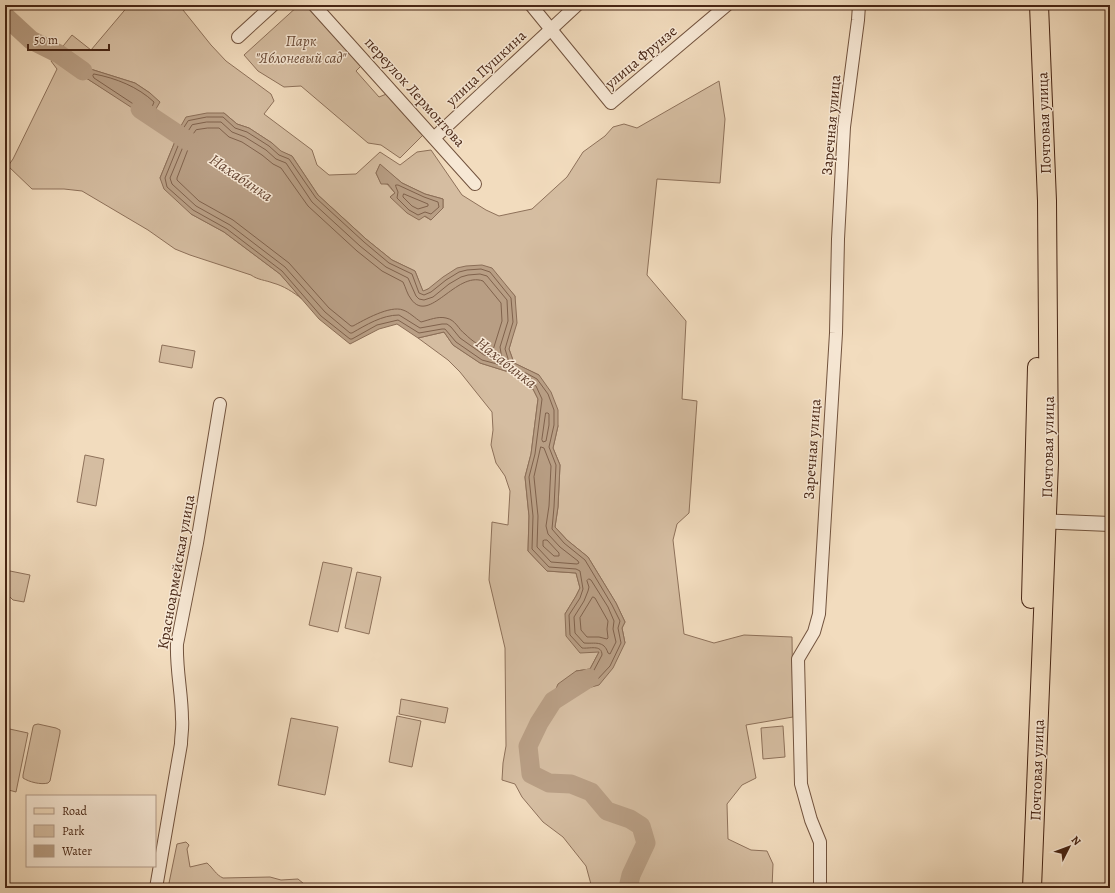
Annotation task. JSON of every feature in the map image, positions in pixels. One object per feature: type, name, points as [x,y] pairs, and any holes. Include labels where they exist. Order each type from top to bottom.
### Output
[{"type":"main road","name":"Почтовая улица","points":[[1027,5],[1034,176],[1040,521],[1032,888]]},
{"type":"main road","name":"Почтовая улица","points":[[1020,888],[1031,630],[1040,521],[1049,463],[1047,201],[1039,5]]},
{"type":"street","points":[[238,37],[273,5]]},
{"type":"street","name":"переулок Лермонтова","points":[[314,5],[475,184]]},
{"type":"street","points":[[531,5],[551,29]]},
{"type":"street","name":"улица Пушкина","points":[[434,138],[577,5]]},
{"type":"street","name":"улица Фрунзе","points":[[551,29],[611,103],[727,5]]},
{"type":"street","name":"Заречная улица","points":[[820,888],[820,842],[811,820],[801,784],[798,659],[814,632],[819,614],[836,333],[838,239],[844,127],[859,5]]},
{"type":"street","name":"Красноармейская улица","points":[[156,888],[181,744],[182,720],[177,644],[197,543],[220,404]]},
{"type":"street","points":[[1040,521],[1110,524]]},
{"type":"green space","points":[[129,5],[179,5],[211,45],[226,61],[271,94],[274,101],[264,114],[312,150],[317,165],[329,175],[356,174],[380,152],[400,165],[417,152],[431,150],[462,195],[499,216],[532,209],[567,177],[583,152],[605,136],[613,127],[624,124],[637,128],[719,81],[725,119],[720,183],[657,179],[647,275],[686,321],[682,399],[697,401],[689,513],[677,524],[673,540],[684,634],[714,643],[744,635],[792,637],[793,717],[746,725],[756,778],[742,785],[727,804],[728,839],[751,850],[767,851],[773,864],[772,888],[592,888],[586,866],[563,837],[543,822],[522,797],[515,784],[502,780],[506,746],[505,648],[489,580],[492,522],[508,525],[510,491],[505,476],[496,463],[491,445],[493,430],[492,412],[460,372],[448,360],[418,338],[444,332],[453,345],[480,363],[512,373],[533,389],[538,399],[531,454],[525,477],[529,516],[528,551],[547,571],[576,573],[580,588],[565,614],[599,652],[590,669],[576,671],[573,692],[625,643],[622,628],[625,622],[616,603],[588,557],[567,540],[555,527],[558,507],[560,465],[553,448],[558,426],[539,375],[514,363],[509,349],[515,296],[506,286],[428,289],[423,292],[415,271],[392,260],[366,239],[318,195],[292,156],[281,152],[272,143],[249,128],[237,124],[224,113],[178,131],[168,125],[165,129],[176,139],[160,178],[191,214],[224,232],[280,274],[302,299],[281,286],[175,249],[148,230],[82,191],[64,189],[32,189],[8,166],[13,159],[57,69],[51,61],[72,35],[91,50]],"holes":[[[65,54],[84,67],[135,83],[150,93],[153,115],[110,93],[83,76],[60,59]],[[380,165],[402,183],[425,194],[443,199],[443,208],[431,220],[390,197],[395,193],[387,184],[381,183],[376,173]]]},
{"type":"green space","name":"Парк \"Яблоневый сад\"","points":[[299,5],[307,5],[362,65],[356,71],[379,97],[389,93],[424,134],[400,158],[381,145],[368,143],[301,86],[284,87],[258,71],[244,55]]},
{"type":"green space","points":[[162,345],[195,351],[192,368],[159,362]]},
{"type":"green space","points":[[85,455],[104,459],[96,506],[77,502]]},
{"type":"green space","points":[[323,562],[352,568],[338,632],[309,625]]},
{"type":"green space","points":[[5,570],[30,575],[24,602],[13,600],[5,592]]},
{"type":"green space","points":[[357,572],[381,577],[369,634],[345,628]]},
{"type":"green space","points":[[401,699],[448,708],[445,723],[399,714]]},
{"type":"green space","points":[[397,716],[421,721],[412,767],[389,762]]},
{"type":"green space","points":[[291,718],[338,727],[325,795],[278,785]]},
{"type":"green space","points":[[38,724],[60,730],[50,781],[45,784],[35,783],[23,778],[33,727],[34,725]]},
{"type":"green space","points":[[783,726],[785,757],[763,759],[761,728]]},
{"type":"green space","points":[[5,728],[28,733],[16,792],[5,789]]},
{"type":"green space","points":[[186,842],[189,845],[187,849],[190,867],[207,863],[218,875],[223,878],[270,877],[281,880],[298,879],[309,888],[168,888],[177,844]]},
{"type":"water","points":[[65,54],[84,67],[135,83],[150,93],[160,102],[153,114],[163,121],[160,126],[83,76],[60,58]]},
{"type":"water","points":[[207,113],[224,113],[237,124],[249,128],[272,143],[281,151],[292,156],[318,195],[366,239],[392,260],[415,271],[423,291],[457,268],[482,265],[492,268],[515,296],[517,323],[509,349],[514,363],[539,375],[551,392],[558,410],[558,426],[553,448],[560,465],[558,507],[555,527],[567,540],[588,557],[616,603],[625,622],[622,628],[625,643],[613,668],[599,685],[573,692],[555,691],[558,684],[576,671],[590,669],[599,652],[580,653],[566,636],[565,614],[580,588],[576,573],[547,571],[528,551],[529,516],[525,477],[531,454],[538,399],[533,389],[512,373],[480,363],[453,345],[444,332],[418,338],[397,324],[379,329],[350,344],[319,319],[280,274],[224,232],[191,214],[164,189],[160,178],[176,139],[165,129],[168,125],[178,131],[186,117]]},
{"type":"water","points":[[380,164],[402,183],[425,194],[443,199],[443,208],[431,220],[425,216],[419,220],[407,213],[390,197],[395,193],[388,184],[381,184],[376,173]]},
{"type":"waterway","name":"Нахабинка","points":[[5,16],[31,40],[59,54],[83,71]]},
{"type":"waterway","name":"Нахабинка","points":[[140,109],[188,141]]},
{"type":"waterway","name":"Нахабинка","points":[[589,678],[553,701],[539,723],[528,746],[531,774],[549,783],[571,784],[591,792],[607,811],[630,819],[641,826],[646,843],[631,875],[628,888]]}]
